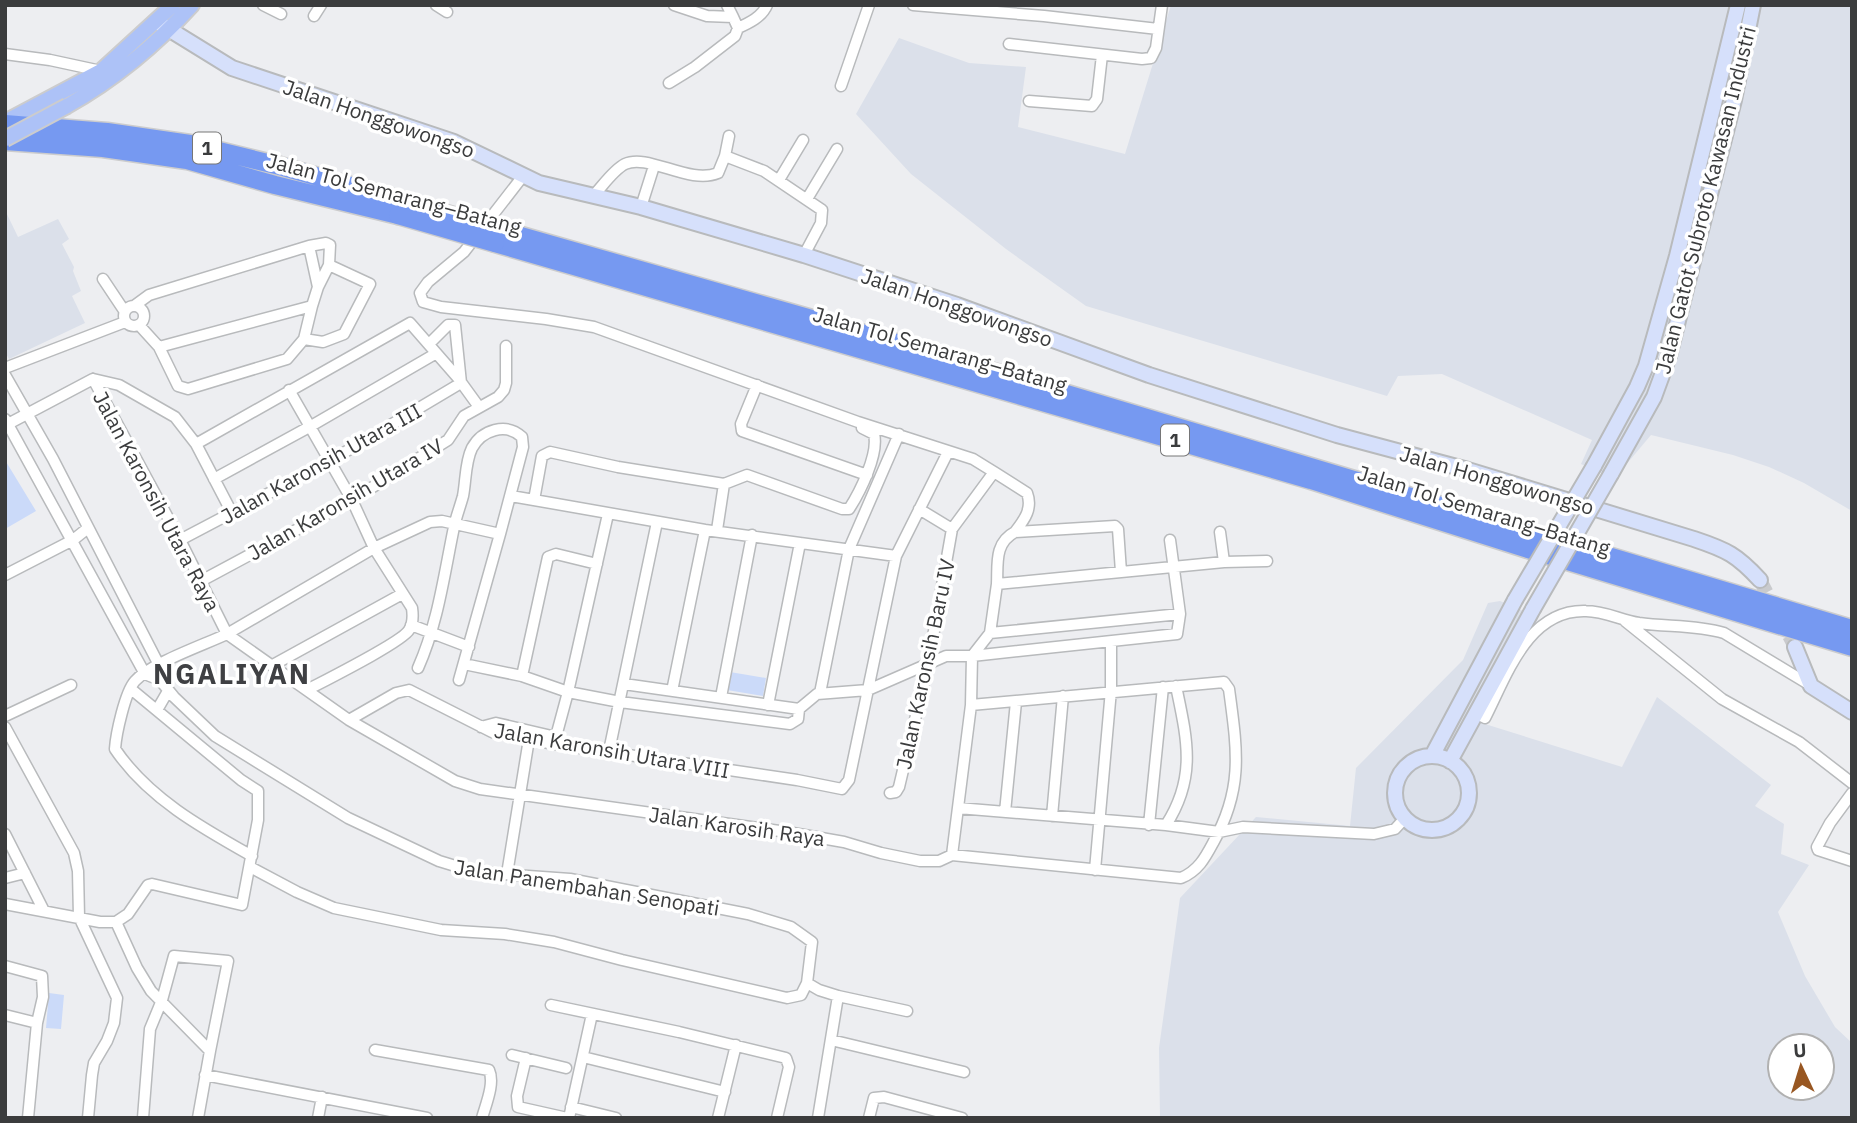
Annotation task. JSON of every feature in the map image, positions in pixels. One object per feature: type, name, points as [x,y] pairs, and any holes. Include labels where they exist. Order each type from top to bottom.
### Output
[{"type":"highway","name":"Jalan Tol Semarang–Batang","points":[[5,123],[107,132],[190,144],[280,166],[400,208],[1311,480],[1852,647]]},
{"type":"highway","name":"Jalan Tol Semarang–Batang","points":[[5,140],[103,148],[187,160],[275,185],[400,208]]},
{"type":"highway","name":"Jalan Tol Semarang–Batang","points":[[498,236],[903,345],[1852,629]]},
{"type":"main road","points":[[5,140],[103,86],[163,26],[173,5]]},
{"type":"main road","points":[[5,123],[101,71],[192,5]]},
{"type":"street","points":[[263,5],[281,14]]},
{"type":"street","points":[[314,16],[321,5]]},
{"type":"street","points":[[436,5],[447,12]]},
{"type":"street","points":[[674,5],[707,16],[733,17]]},
{"type":"street","points":[[727,5],[738,28]]},
{"type":"street","points":[[669,83],[735,36],[738,28],[758,17],[767,5]]},
{"type":"street","points":[[841,86],[869,5]]},
{"type":"street","points":[[913,5],[1158,29]]},
{"type":"street","points":[[1009,44],[1142,60],[1151,58],[1156,48],[1162,5]]},
{"type":"street","name":"Jalan Gatot Subroto Kawasan Industri","points":[[1432,756],[1515,600],[1594,466],[1646,366],[1677,256],[1738,5]]},
{"type":"street","name":"Jalan Gatot Subroto Kawasan Industri","points":[[1450,761],[1654,397],[1669,356],[1734,100],[1753,5]]},
{"type":"street","name":"Jalan Honggowongso","points":[[163,26],[232,68],[454,142],[523,176],[553,187],[641,207],[804,255],[957,305],[1149,375],[1337,435],[1468,470],[1694,539],[1737,557],[1760,580]]},
{"type":"street","points":[[5,54],[101,71]]},
{"type":"street","points":[[1029,101],[1092,106],[1097,99],[1102,55]]},
{"type":"street","points":[[593,196],[621,166],[628,163],[654,166],[703,178],[718,173],[729,136]]},
{"type":"street","points":[[779,180],[803,140]]},
{"type":"street","points":[[807,199],[837,149]]},
{"type":"street","points":[[725,156],[764,171],[822,209],[823,218],[804,255]]},
{"type":"street","points":[[641,207],[654,166]]},
{"type":"street","points":[[523,176],[464,253],[425,285],[420,293],[423,302],[441,307],[594,327],[757,387],[973,459],[1027,493],[1027,513],[1015,532]]},
{"type":"street","points":[[128,313],[149,295],[309,246],[328,244],[329,265],[318,287],[304,339],[283,361],[188,389],[178,386],[159,348],[139,325]]},
{"type":"street","points":[[309,246],[318,287]]},
{"type":"street","points":[[304,339],[323,342],[344,334],[370,285],[329,265]]},
{"type":"street","points":[[5,368],[128,313],[141,308],[145,313],[144,320],[139,325],[130,326],[128,313],[119,306],[103,279]]},
{"type":"street","points":[[159,348],[312,306]]},
{"type":"street","points":[[196,444],[410,323],[479,407]]},
{"type":"street","points":[[429,344],[448,324],[455,325],[461,383]]},
{"type":"street","name":"Jalan Karonsih Utara IV","points":[[201,581],[352,500],[448,440],[460,420],[498,397],[504,390],[506,346]]},
{"type":"street","points":[[214,479],[435,354]]},
{"type":"street","points":[[5,375],[159,665],[160,680],[145,674],[7,422]]},
{"type":"street","points":[[93,379],[115,383],[175,416],[196,444],[232,513]]},
{"type":"street","name":"Jalan Karonsih Utara Raya","points":[[7,422],[93,379],[180,540],[227,634],[349,720],[455,780],[480,789],[518,796]]},
{"type":"street","name":"Jalan Karonsih Utara III","points":[[180,540],[330,461],[461,383]]},
{"type":"street","points":[[534,500],[540,460],[546,453],[724,484],[747,475],[847,509],[867,475],[875,436],[871,432],[757,387]]},
{"type":"street","points":[[757,387],[741,424],[742,431],[867,475]]},
{"type":"street","points":[[289,390],[352,500],[374,548],[412,608],[410,630],[396,641],[307,690]]},
{"type":"street","points":[[418,668],[432,635],[471,451],[481,438],[492,430],[509,430],[521,435],[523,439],[519,468],[458,680]]},
{"type":"street","points":[[820,694],[849,549],[899,434]]},
{"type":"street","points":[[868,690],[896,556],[948,452]]},
{"type":"street","points":[[919,509],[952,529],[994,472]]},
{"type":"street","points":[[718,530],[724,484]]},
{"type":"street","points":[[511,496],[705,530],[896,556]]},
{"type":"street","points":[[480,727],[496,723],[555,740],[608,514]]},
{"type":"street","points":[[227,634],[374,548],[430,522],[454,523],[500,534]]},
{"type":"street","points":[[609,751],[657,522]]},
{"type":"street","points":[[952,855],[971,705],[972,656],[990,633],[1000,545],[1005,537],[1015,532],[1112,526],[1118,529],[1121,572]]},
{"type":"street","name":"Jalan Karonsih Baru IV","points":[[890,793],[896,792],[899,787],[928,665],[952,529]]},
{"type":"street","points":[[672,691],[705,530]]},
{"type":"street","points":[[5,575],[90,532]]},
{"type":"street","points":[[1220,532],[1224,562]]},
{"type":"street","points":[[721,697],[752,535]]},
{"type":"street","points":[[464,664],[522,676],[568,692],[620,702],[785,724],[796,721],[799,709],[813,696],[868,690],[946,656],[972,656],[1177,634],[1180,614],[1170,540]]},
{"type":"street","points":[[768,705],[800,543]]},
{"type":"street","points":[[522,676],[548,557],[552,554],[560,555],[597,564]]},
{"type":"street","points":[[997,584],[1224,562],[1267,561]]},
{"type":"street","points":[[273,665],[402,594]]},
{"type":"street","points":[[1475,713],[1485,718],[1518,651],[1534,632],[1549,620],[1561,615],[1587,611],[1624,620],[1724,633],[1852,712]]},
{"type":"street","points":[[990,633],[1180,614]]},
{"type":"street","points":[[1624,620],[1722,699],[1799,742],[1852,783]]},
{"type":"street","points":[[411,625],[469,647]]},
{"type":"street","name":"Jalan Karonsih Utara Raya","points":[[131,689],[135,681],[159,665],[227,634]]},
{"type":"street","points":[[1095,870],[1111,691],[1111,642]]},
{"type":"street","points":[[1795,647],[1811,685]]},
{"type":"street","name":"Jalan Panembahan Senopati","points":[[160,680],[215,736],[348,818],[406,847],[455,867],[475,872],[548,876],[593,883],[748,914],[791,927],[812,942],[807,983]]},
{"type":"street","name":"Jalan Karosih Raya","points":[[518,796],[787,832],[844,842],[909,859],[939,861],[952,855],[1181,878],[1198,867],[1219,832],[1230,807],[1237,772],[1235,732],[1228,685],[1224,682],[1208,682],[1176,686]]},
{"type":"street","points":[[624,684],[799,709]]},
{"type":"street","points":[[5,716],[71,685]]},
{"type":"street","points":[[971,705],[1176,686],[1187,737],[1188,760],[1177,808],[1166,825]]},
{"type":"street","points":[[1149,825],[1163,687]]},
{"type":"street","points":[[5,904],[43,909],[100,922],[116,922],[128,914],[148,885],[152,884],[241,906],[247,888],[251,862],[258,820],[258,791],[131,689],[115,746],[116,751],[148,789],[251,862],[297,892],[334,908],[441,930],[505,934],[554,942],[787,998],[800,995],[807,983],[838,996],[907,1011]]},
{"type":"street","name":"Jalan Karonsih Utara VIII","points":[[349,720],[396,693],[409,690],[480,727],[529,739],[555,740],[838,789],[846,786],[854,760],[868,690]]},
{"type":"street","points":[[157,710],[168,691]]},
{"type":"street","points":[[1052,816],[1063,696]]},
{"type":"street","points":[[1005,812],[1016,702]]},
{"type":"street","points":[[5,727],[74,853],[78,871],[79,917],[117,998],[114,1023],[94,1063],[88,1118]]},
{"type":"street","points":[[507,874],[529,739]]},
{"type":"street","points":[[1432,756],[1450,761],[1465,776],[1468,787],[1465,808],[1460,817],[1442,828],[1432,830],[1422,828],[1405,818],[1395,799],[1398,777],[1413,761],[1432,756]]},
{"type":"street","points":[[1852,793],[1817,845],[1818,850],[1852,861]]},
{"type":"street","points":[[958,808],[1166,825],[1219,832],[1243,827],[1374,834],[1395,829],[1405,818]]},
{"type":"street","points":[[5,834],[43,909]]},
{"type":"street","points":[[5,878],[25,873]]},
{"type":"street","points":[[116,922],[151,991],[208,1053]]},
{"type":"street","points":[[143,1118],[150,1029],[162,1000],[174,956],[228,961],[208,1053],[198,1118]]},
{"type":"street","points":[[5,966],[42,976],[43,997],[37,1023],[28,1118]]},
{"type":"street","points":[[818,1118],[838,996]]},
{"type":"street","points":[[551,1005],[786,1058],[789,1067],[777,1118]]},
{"type":"street","points":[[569,1114],[592,1014]]},
{"type":"street","points":[[5,1015],[37,1023]]},
{"type":"street","points":[[831,1040],[964,1072]]},
{"type":"street","points":[[718,1118],[736,1045]]},
{"type":"street","points":[[375,1050],[489,1070],[490,1087],[482,1118]]},
{"type":"street","points":[[512,1055],[566,1068]]},
{"type":"street","points":[[526,1058],[517,1096],[518,1107],[617,1118]]},
{"type":"street","points":[[583,1058],[725,1092]]},
{"type":"street","points":[[205,1075],[427,1118]]},
{"type":"street","points":[[318,1118],[322,1097]]},
{"type":"street","points":[[869,1118],[874,1098],[884,1097],[962,1118]]},
{"type":"shaded area","points":[[1171,5],[1852,5],[1852,511],[1804,483],[1769,467],[1733,455],[1651,435],[1614,479],[1581,464],[1592,440],[1442,374],[1398,376],[1387,396],[1086,306],[1006,249],[911,174],[856,114],[899,38],[969,63],[1026,67],[1018,127],[1125,154]]},
{"type":"shaded area","points":[[5,210],[18,237],[58,219],[69,239],[62,244],[74,267],[81,291],[72,296],[85,323],[9,359],[5,352]]},
{"type":"shaded area","points":[[5,460],[36,511],[5,529]]},
{"type":"shaded area","points":[[1500,601],[1538,617],[1504,679],[1485,724],[1622,767],[1657,697],[1771,785],[1755,806],[1784,824],[1781,854],[1809,865],[1778,912],[1805,976],[1835,1027],[1852,1043],[1852,1118],[1160,1118],[1159,1048],[1180,898],[1256,817],[1350,826],[1356,768],[1463,660],[1488,603]]},
{"type":"shaded area","points":[[730,672],[766,678],[763,696],[727,690]]},
{"type":"shaded area","points":[[49,993],[64,995],[61,1029],[46,1028]]},
{"type":"tunnel","points":[[1760,580],[1795,647]]},
{"type":"district","name":"NGALIYAN","points":[[232,673]]}]
